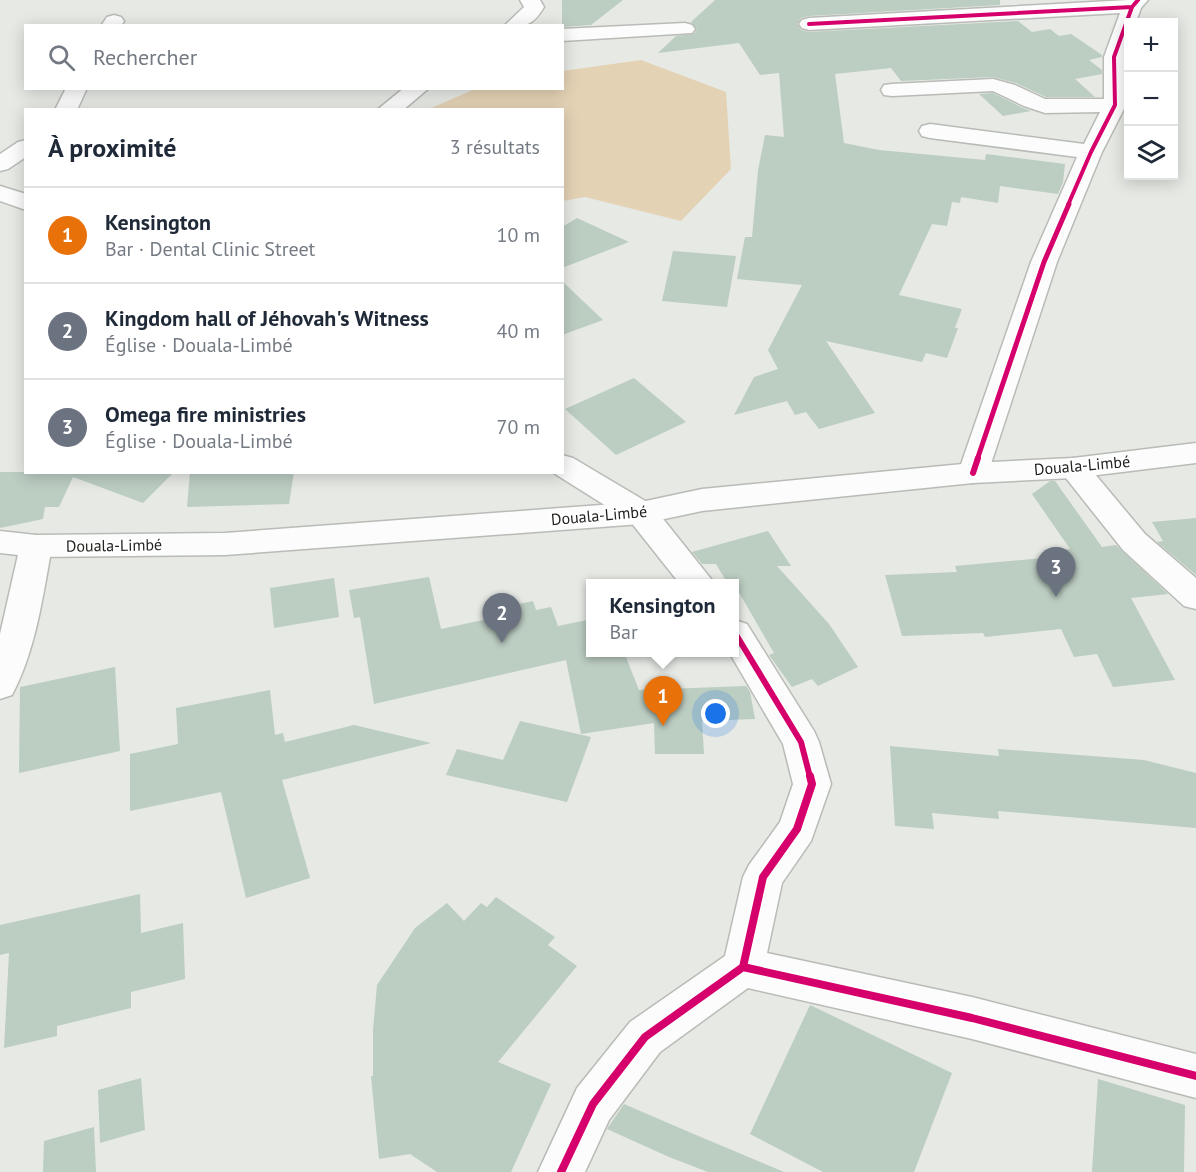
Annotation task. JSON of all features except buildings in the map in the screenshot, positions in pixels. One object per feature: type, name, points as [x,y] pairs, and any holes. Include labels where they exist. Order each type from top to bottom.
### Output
[{"type":"main road","points":[[517,24],[529,15],[534,7],[530,0]]},
{"type":"main road","points":[[809,24],[1135,4],[1114,57],[1115,105],[1090,152],[1044,262],[973,473]]},
{"type":"main road","points":[[564,35],[685,29]]},
{"type":"main road","points":[[892,90],[993,85],[1007,87],[1028,101],[1045,106],[1115,105]]},
{"type":"main road","points":[[67,108],[76,90]]},
{"type":"main road","points":[[391,108],[416,90]]},
{"type":"main road","points":[[930,131],[1090,152]]},
{"type":"main road","points":[[0,164],[24,148]]},
{"type":"main road","points":[[0,193],[24,203]]},
{"type":"main road","name":"Douala-Limbé","points":[[0,542],[36,546],[225,544],[641,513],[702,501],[973,473],[1073,468],[1196,453]]},
{"type":"main road","points":[[564,466],[641,513],[695,579]]},
{"type":"main road","points":[[1073,468],[1134,542],[1196,597]]},
{"type":"main road","points":[[0,685],[21,622],[36,546]]},
{"type":"main road","points":[[561,1172],[593,1104],[645,1036],[742,967],[763,877],[797,830],[812,784],[801,742],[739,640]]},
{"type":"main road","points":[[742,967],[972,1018],[1196,1076]]},
{"type":"shaded area","points":[[641,60],[726,92],[731,169],[681,221],[585,197],[564,201],[564,108],[431,108],[473,90],[564,90],[564,71]]},
{"type":"cycle path","points":[[973,473],[1044,262],[1091,152],[1115,105],[1114,57],[1132,7],[1138,0]]},
{"type":"cycle path","points":[[809,24],[1132,7]]},
{"type":"cycle path","points":[[561,1172],[593,1104],[645,1037],[743,967],[763,877],[797,829],[812,784],[801,742],[739,640]]},
{"type":"cycle path","points":[[743,967],[972,1018],[1196,1076]]},
{"type":"place","name":"Omega fire ministries","points":[[1056,597]]},
{"type":"place","name":"Kingdom hall of Jéhovah's Witness","points":[[502,643]]},
{"type":"place","name":"Kensington","points":[[663,726]]}]
